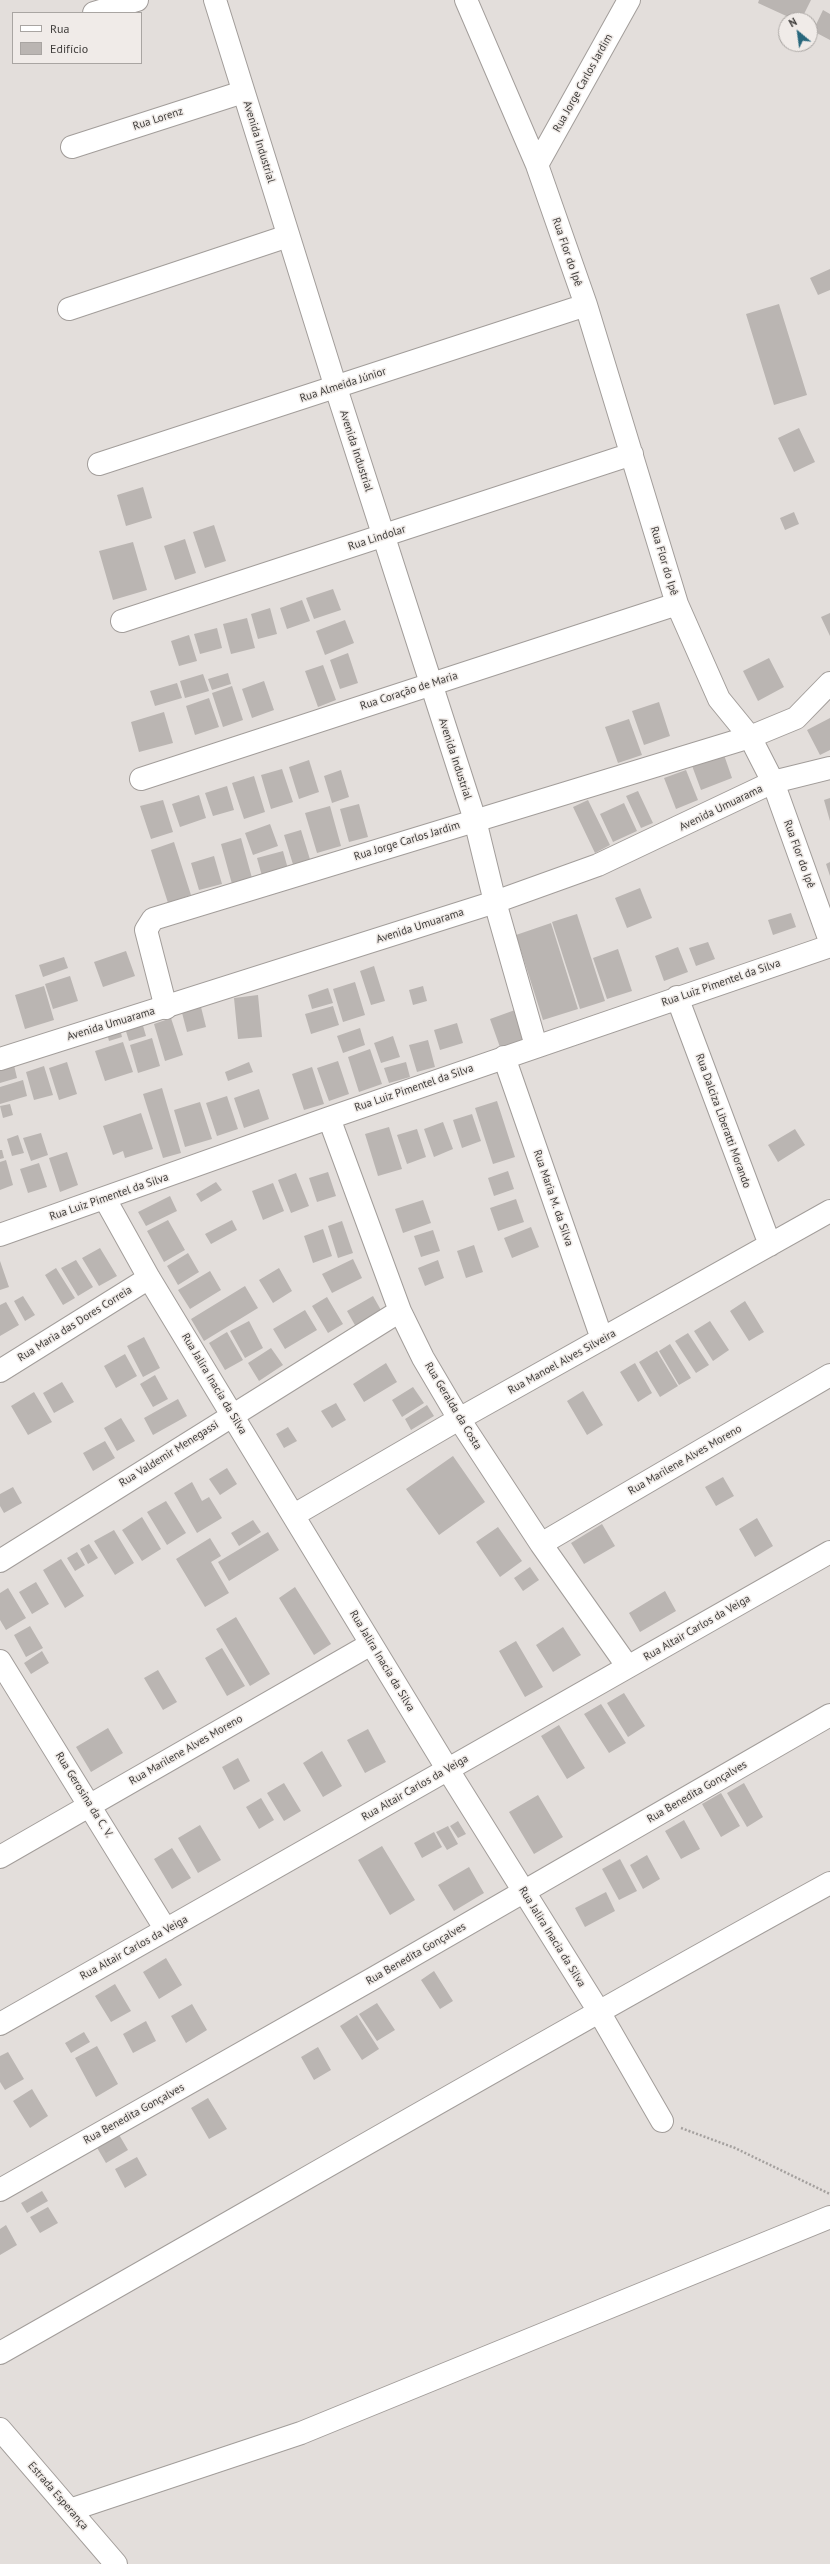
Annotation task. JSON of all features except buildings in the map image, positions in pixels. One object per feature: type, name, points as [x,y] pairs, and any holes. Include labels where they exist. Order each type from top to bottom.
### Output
[{"type":"street","points":[[97,12],[137,0]]},
{"type":"street","name":"Avenida Industrial","points":[[215,0],[336,388],[474,820],[495,902],[536,1046]]},
{"type":"street","name":"Rua Flor do Ipê","points":[[466,0],[537,165],[586,305],[677,604],[719,699],[750,736],[773,782],[830,940]]},
{"type":"street","name":"Rua Jorge Carlos Jardim","points":[[537,165],[629,0]]},
{"type":"street","name":"Rua Lorenz","points":[[72,147],[243,92]]},
{"type":"street","points":[[69,309],[288,236]]},
{"type":"street","name":"Rua Almeida Júnior","points":[[99,464],[336,388],[586,305]]},
{"type":"street","name":"Rua Lindolar","points":[[122,621],[632,454]]},
{"type":"street","name":"Rua Coração de Maria","points":[[141,779],[677,604]]},
{"type":"street","name":"Rua Jorge Carlos Jardim","points":[[166,1008],[146,930],[153,919],[750,736],[796,718],[830,683]]},
{"type":"street","name":"Avenida Umuarama","points":[[0,1058],[166,1008],[495,902],[598,865],[773,782],[830,768]]},
{"type":"street","name":"Rua Luiz Pimentel da Silva","points":[[0,1235],[504,1057],[830,946]]},
{"type":"street","name":"Rua Dalciza Liberatti Morando","points":[[677,997],[770,1245]]},
{"type":"street","name":"Rua Maria M. da Silva","points":[[504,1057],[602,1339]]},
{"type":"street","name":"Rua Geralda da Costa","points":[[329,1118],[400,1311],[423,1358],[459,1419],[541,1544],[628,1667]]},
{"type":"street","name":"Rua Jalira Inacia da Silva","points":[[105,1199],[149,1278],[294,1514],[448,1770],[598,2010],[662,2121]]},
{"type":"street","name":"Rua Manoel Alves Silveira","points":[[294,1514],[459,1419],[830,1211]]},
{"type":"street","name":"Rua Maria das Dores Correia","points":[[0,1371],[149,1278]]},
{"type":"street","name":"Rua Valdemir Menegassi","points":[[0,1561],[400,1311]]},
{"type":"street","name":"Rua Marilene Alves Moreno","points":[[541,1544],[830,1375]]},
{"type":"street","name":"Rua Altair Carlos da Veiga","points":[[0,2024],[830,1552]]},
{"type":"street","name":"Rua Marilene Alves Moreno","points":[[0,1857],[371,1644]]},
{"type":"street","name":"Rua Gerosina da C. V.","points":[[0,1661],[166,1930]]},
{"type":"street","name":"Rua Benedita Gonçalves","points":[[0,2190],[524,1892],[830,1715]]},
{"type":"street","points":[[0,2353],[441,2102],[598,2010],[830,1883]]},
{"type":"street","points":[[70,2510],[301,2433],[830,2217]]},
{"type":"street","name":"Estrada Esperança","points":[[0,2429],[116,2564]]},
{"type":"path","points":[[662,2121],[735,2148],[830,2194]]}]
